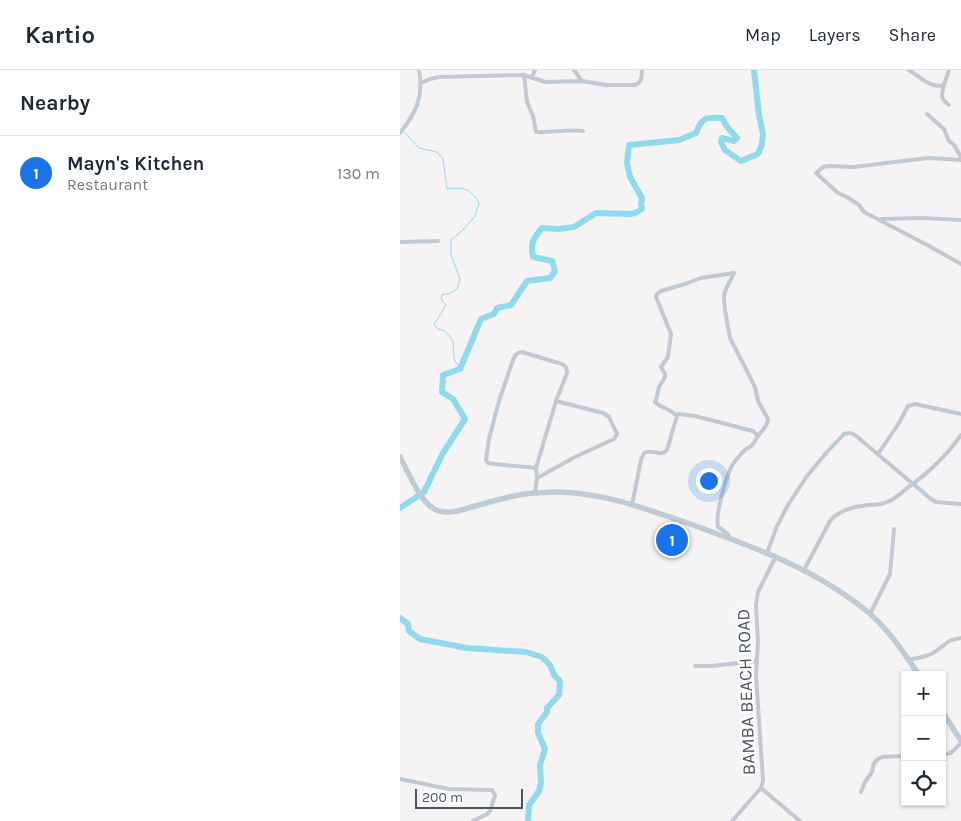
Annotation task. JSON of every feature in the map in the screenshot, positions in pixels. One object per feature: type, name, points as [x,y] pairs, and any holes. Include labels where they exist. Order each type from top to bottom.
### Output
[{"type":"main road","points":[[400,457],[425,502],[438,511],[456,512],[523,494],[580,494],[605,497],[652,511],[776,556],[836,589],[870,614],[894,640],[916,671]]},
{"type":"main road","points":[[945,716],[961,742]]},
{"type":"street","points":[[400,133],[414,113],[418,101],[421,83],[419,70]]},
{"type":"street","points":[[532,77],[535,70]]},
{"type":"street","points":[[574,70],[582,81]]},
{"type":"street","points":[[421,83],[439,77],[524,75],[545,82],[582,81],[606,85],[635,85],[639,84],[642,80],[642,70]]},
{"type":"street","points":[[909,70],[934,86],[944,84]]},
{"type":"street","points":[[949,70],[941,96],[943,101],[949,105]]},
{"type":"street","points":[[524,75],[527,102],[536,132],[583,131]]},
{"type":"street","points":[[927,114],[944,129],[949,142],[960,157]]},
{"type":"street","points":[[960,157],[961,146]]},
{"type":"street","points":[[960,157],[928,158],[854,166],[828,166],[823,167],[816,173],[838,193],[859,205],[864,212],[961,264]]},
{"type":"street","points":[[879,219],[922,218],[961,220]]},
{"type":"street","points":[[400,242],[438,241]]},
{"type":"street","points":[[676,416],[673,412],[655,402],[659,387],[666,377],[661,368],[668,357],[671,334],[656,297],[657,294],[701,278],[734,273],[725,291],[725,310],[730,338],[755,387],[758,401],[768,419],[767,426],[733,464],[728,474],[718,511],[717,524],[718,527],[728,534],[730,539]]},
{"type":"street","points":[[535,493],[536,468],[566,373],[566,366],[522,352],[515,355],[499,401],[486,460],[488,463],[494,464],[536,468]]},
{"type":"street","points":[[537,478],[575,457],[614,439],[616,434],[609,417],[604,413],[556,401]]},
{"type":"street","points":[[878,454],[911,404],[961,414]]},
{"type":"street","points":[[676,416],[679,414],[695,416],[753,431],[758,436]]},
{"type":"street","points":[[632,505],[644,453],[652,451],[661,454],[667,450],[676,416]]},
{"type":"street","points":[[767,553],[777,526],[788,505],[808,476],[844,434],[850,433],[855,435],[936,502],[961,504]]},
{"type":"street","points":[[804,570],[835,515],[849,509],[886,503],[892,500],[942,459],[961,435]]},
{"type":"street","points":[[870,614],[890,574],[894,529]]},
{"type":"street","name":"BAMBA BEACH ROAD","points":[[732,821],[760,788],[763,781],[756,686],[758,632],[756,613],[757,598],[761,586],[776,556]]},
{"type":"street","points":[[909,660],[930,655],[936,652],[948,640],[961,638]]},
{"type":"street","points":[[694,666],[756,661]]},
{"type":"street","points":[[946,754],[950,753],[961,742]]},
{"type":"street","points":[[861,792],[864,782],[872,772],[874,763],[878,759],[901,756]]},
{"type":"street","points":[[400,779],[449,788],[492,790],[495,794],[490,811],[473,821]]},
{"type":"street","points":[[760,788],[800,821]]},
{"type":"waterway","points":[[400,508],[424,492],[443,453],[465,419],[453,399],[442,392],[443,375],[460,369],[481,319],[494,314],[497,308],[511,305],[527,281],[550,278],[555,271],[552,261],[533,257],[532,248],[536,235],[542,228],[574,227],[596,213],[630,214],[642,209],[642,198],[630,177],[627,163],[629,145],[679,140],[696,133],[700,124],[705,119],[722,118],[737,138],[734,141],[722,138],[721,142],[725,150],[741,161],[758,154],[763,134],[754,70]]},
{"type":"waterway","points":[[404,132],[419,148],[437,152],[443,159],[447,189],[458,188],[469,191],[479,203],[475,216],[451,240],[451,255],[460,279],[457,289],[449,294],[443,294],[441,297],[446,305],[434,325],[438,329],[445,331],[453,341],[454,359],[460,369]]},
{"type":"waterway","points":[[400,618],[408,624],[409,631],[420,639],[467,648],[526,652],[542,657],[550,665],[554,675],[560,681],[559,695],[547,708],[547,712],[538,724],[538,733],[545,749],[540,765],[541,783],[539,791],[529,805],[528,821]]},
{"type":"place","name":"Mayn's Kitchen","points":[[672,540]]}]
